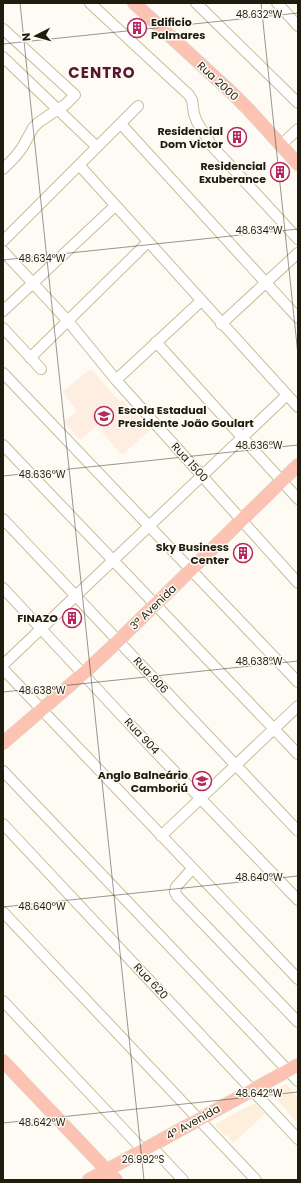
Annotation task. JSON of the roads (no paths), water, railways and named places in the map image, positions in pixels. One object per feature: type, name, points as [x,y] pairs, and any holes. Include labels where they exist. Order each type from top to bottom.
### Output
[{"type":"main road","name":"Rua 2000","points":[[134,3],[236,97],[298,164]]},
{"type":"main road","name":"3ª Avenida","points":[[3,743],[84,673],[118,641],[298,465]]},
{"type":"main road","points":[[3,1061],[116,1180]]},
{"type":"main road","name":"4ª Avenida","points":[[89,1180],[293,1068]]},
{"type":"street","points":[[90,3],[189,95],[192,100],[197,122],[212,146],[298,239]]},
{"type":"street","points":[[196,3],[298,103]]},
{"type":"street","points":[[277,3],[298,26]]},
{"type":"street","points":[[3,29],[75,95],[58,110],[36,125],[22,148],[3,169]]},
{"type":"street","points":[[3,57],[97,147]]},
{"type":"street","points":[[3,241],[138,106]]},
{"type":"street","points":[[121,124],[298,318]]},
{"type":"street","points":[[281,145],[298,129]]},
{"type":"street","points":[[79,165],[298,407]]},
{"type":"street","points":[[3,311],[115,206]]},
{"type":"street","points":[[30,358],[148,242]]},
{"type":"street","name":"Rua 1500","points":[[3,251],[68,321],[116,380],[298,583]]},
{"type":"street","points":[[222,324],[298,254]]},
{"type":"street","points":[[116,380],[201,300]]},
{"type":"street","points":[[3,328],[41,369]]},
{"type":"street","points":[[156,342],[298,499]]},
{"type":"street","points":[[3,373],[298,682]]},
{"type":"street","points":[[3,665],[287,395]]},
{"type":"street","points":[[3,445],[298,754]]},
{"type":"street","name":"Rua 906","points":[[3,520],[298,831]]},
{"type":"street","name":"Rua 904","points":[[3,588],[84,673],[151,747],[298,900]]},
{"type":"street","points":[[3,669],[298,979]]},
{"type":"street","points":[[161,836],[298,706]]},
{"type":"street","points":[[3,771],[293,1068],[298,1081]]},
{"type":"street","name":"Rua 620","points":[[3,824],[298,1139]]},
{"type":"street","points":[[192,869],[176,887],[175,892],[298,1022]]},
{"type":"street","points":[[3,912],[256,1180]]},
{"type":"street","points":[[3,1001],[147,1148],[183,1180]]},
{"type":"place","name":"Edificio Palmares","points":[[137,28]]},
{"type":"place","name":"Residencial Dom Victor","points":[[237,137]]},
{"type":"place","name":"Residencial Exuberance","points":[[280,172]]},
{"type":"place","name":"Escola Estadual Presidente João Goulart","points":[[104,416]]},
{"type":"place","name":"Sky Business Center","points":[[243,553]]},
{"type":"place","name":"FINAZO","points":[[72,618]]},
{"type":"place","name":"Anglo Balneário Camboriú","points":[[202,781]]},
{"type":"district","name":"CENTRO","points":[[102,72]]}]
